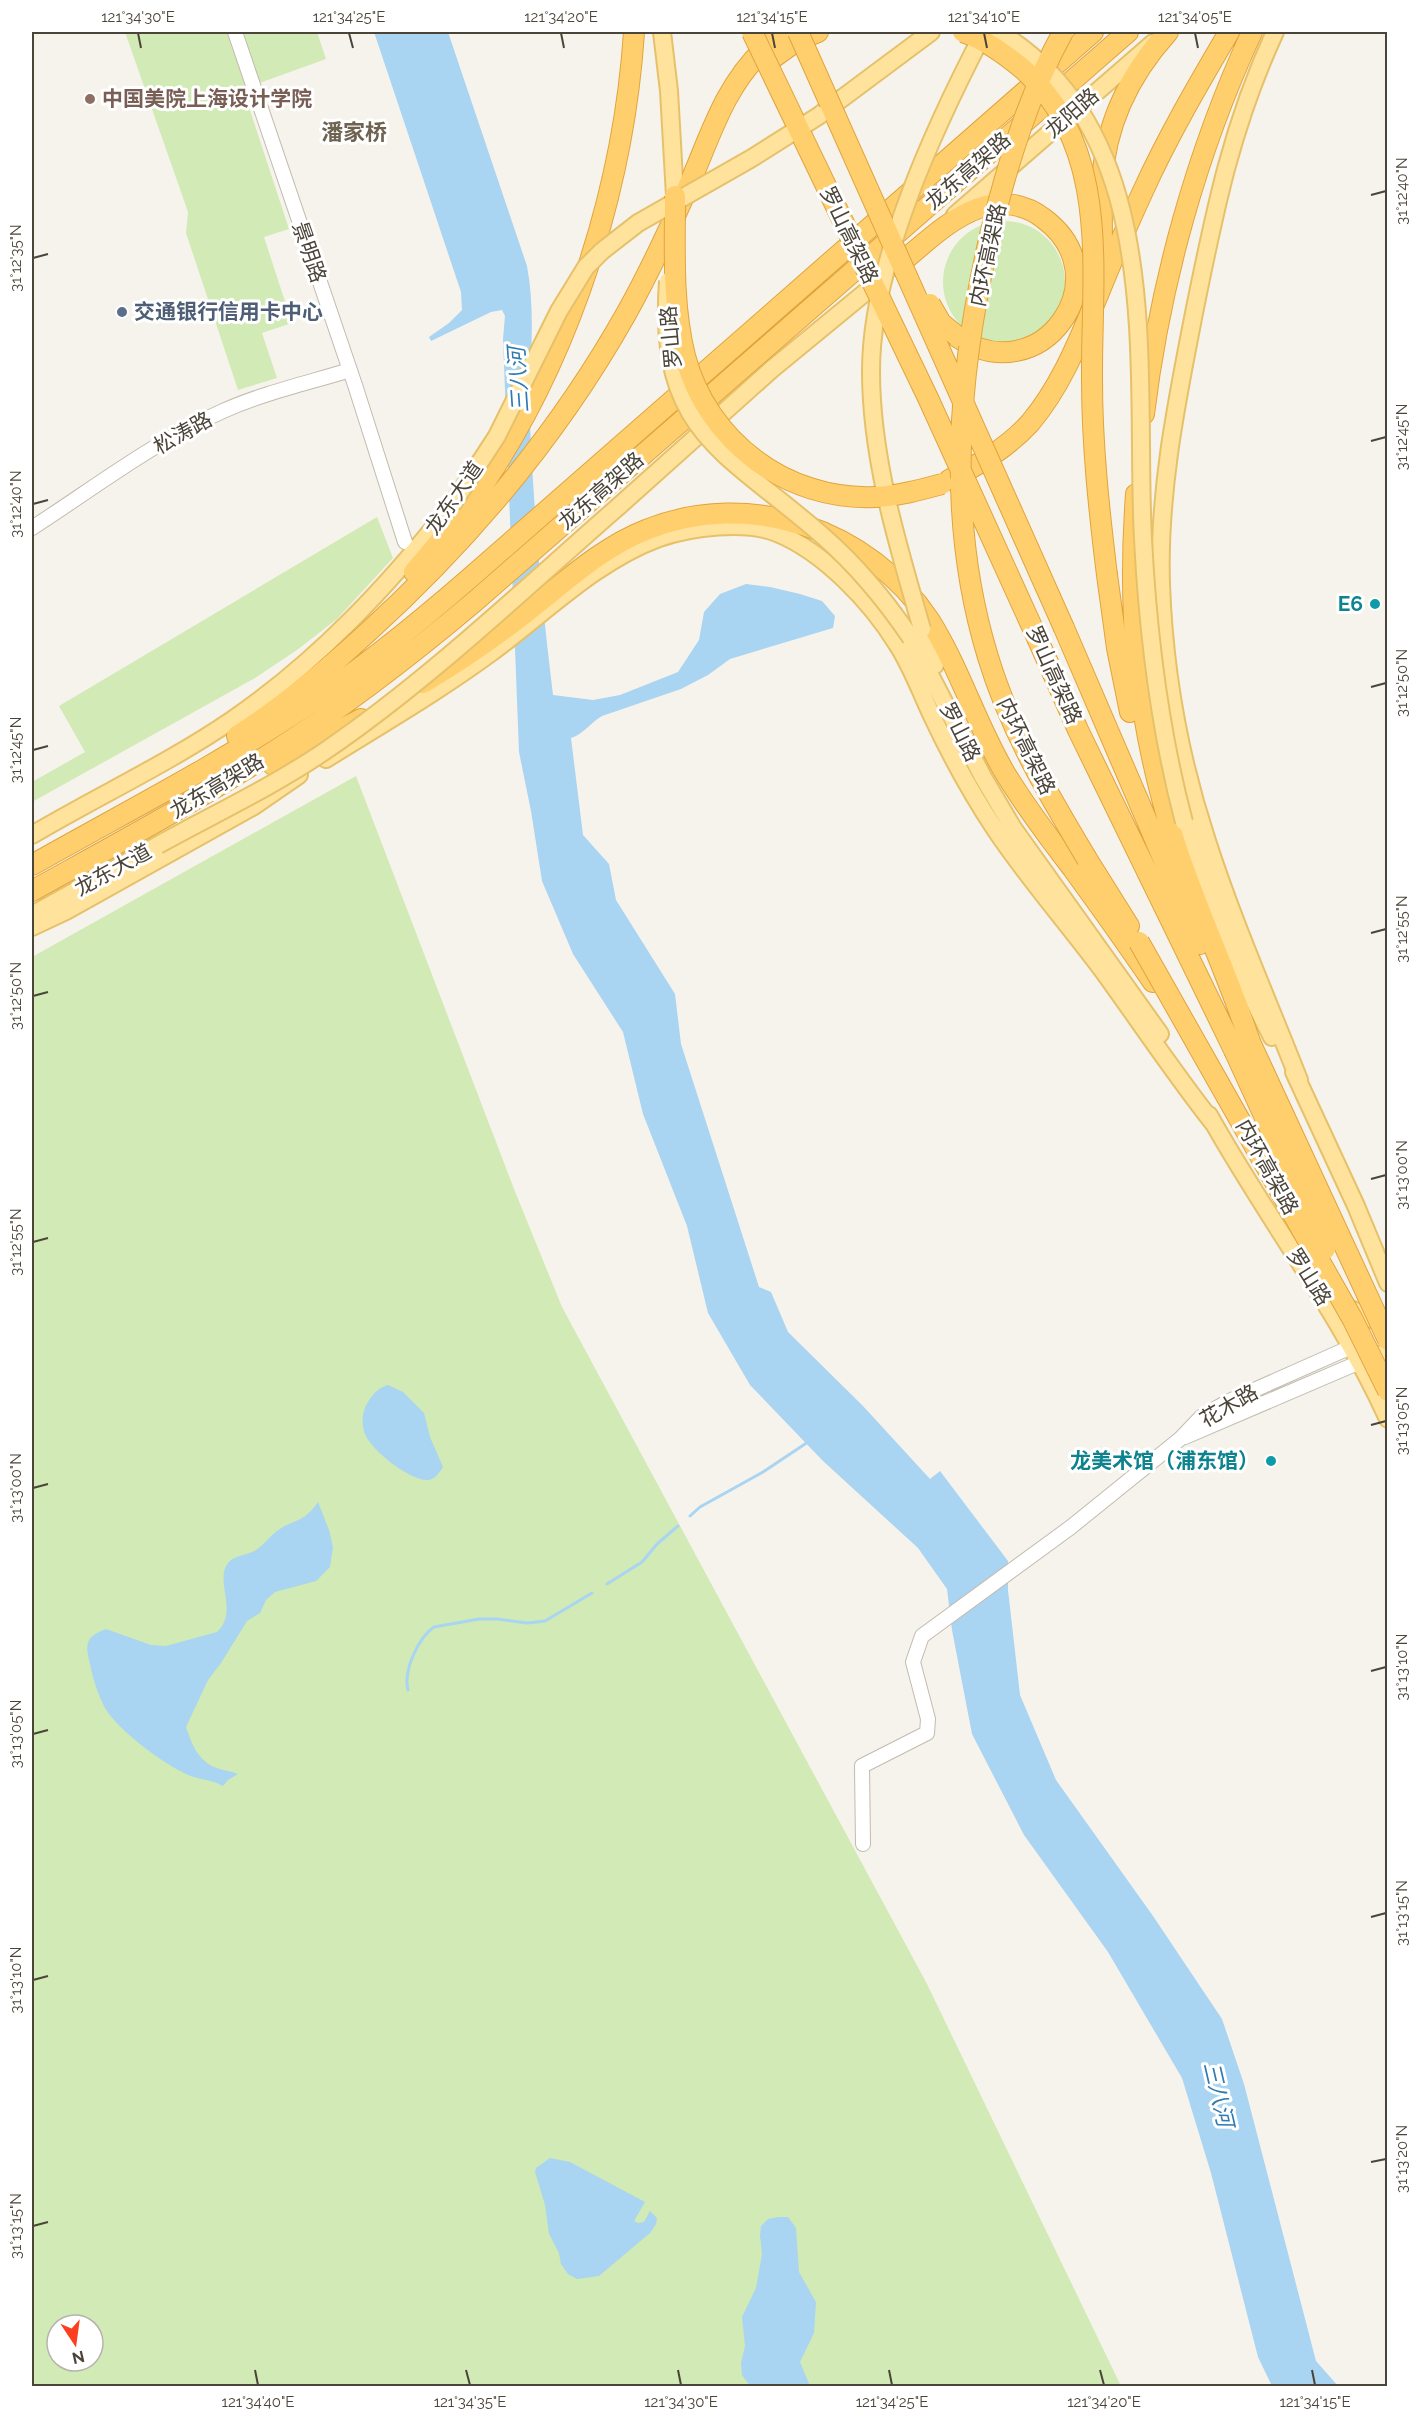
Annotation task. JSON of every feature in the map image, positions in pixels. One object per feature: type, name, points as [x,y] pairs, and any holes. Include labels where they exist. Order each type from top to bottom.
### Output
[{"type":"highway","points":[[460,518],[512,437],[562,337],[595,242],[608,195],[628,91],[634,32]]},
{"type":"highway","name":"罗山高架路","points":[[752,32],[928,398],[1078,730],[1242,1046]]},
{"type":"highway","points":[[83,836],[242,733],[348,651],[460,518],[560,417],[626,315],[663,244],[720,108],[735,82],[754,58],[785,32]]},
{"type":"highway","name":"罗山高架路","points":[[798,32],[1064,628],[1222,992],[1242,1046],[1333,1264],[1353,1320]]},
{"type":"highway","points":[[695,172],[728,112],[757,71],[776,54],[798,40],[818,32]]},
{"type":"highway","points":[[963,32],[1006,54],[1035,81],[1060,111],[1075,143],[1085,176],[1091,210],[1093,429],[1107,575],[1126,692],[1170,875]]},
{"type":"highway","name":"内环高架路","points":[[1063,32],[1040,78],[1012,155],[979,291],[966,367],[960,454],[960,497],[968,570],[987,657],[1023,747],[1207,1062],[1353,1320],[1388,1391]]},
{"type":"highway","name":"龙东高架路","points":[[32,865],[243,746],[304,708],[382,652],[471,577],[1093,32]]},
{"type":"highway","name":"龙东高架路","points":[[32,891],[180,808],[272,752],[355,696],[474,602],[1128,32]]},
{"type":"highway","points":[[1097,297],[1101,258],[1102,184],[1108,140],[1119,104],[1128,85],[1140,65],[1167,32]]},
{"type":"highway","points":[[675,196],[676,292],[683,346],[696,386],[722,429],[760,464],[783,478],[808,488],[841,496],[875,497],[907,493],[942,484],[978,465],[1005,446],[1029,423],[1050,396],[1080,342],[1144,188],[1198,85],[1229,32]]},
{"type":"highway","name":"内环高架路","points":[[1252,32],[1206,149],[1168,281],[1147,394],[1140,450],[1132,582],[1137,678],[1146,733],[1157,779],[1185,871],[1232,988],[1242,1046],[1388,1340]]},
{"type":"highway","points":[[861,169],[941,322],[970,345],[989,352],[1008,353],[1025,349],[1042,341],[1055,331],[1071,306],[1077,280],[1071,253],[1056,230],[1038,214],[1013,205],[980,208],[952,223],[897,266]]},
{"type":"highway","points":[[180,808],[278,763],[405,694],[470,653],[602,561],[632,536],[663,524],[717,514],[786,519],[837,538],[856,548],[889,572],[919,605],[941,642],[988,740],[1027,807],[1130,948],[1207,1062]]},
{"type":"main road","name":"罗山路","points":[[662,32],[669,91],[675,196],[666,317],[667,340],[677,386],[686,406],[697,425],[724,456],[824,537],[880,595],[910,638],[983,777],[1014,828],[1145,1011],[1183,1069],[1214,1124],[1323,1296],[1360,1362],[1388,1419]]},
{"type":"main road","name":"龙东大道","points":[[32,835],[189,748],[273,690],[306,663],[368,604],[412,555],[460,518],[497,436],[559,311],[586,267],[608,245],[638,223],[752,158],[820,115],[931,32]]},
{"type":"main road","points":[[965,741],[922,629],[900,549],[876,439],[871,369],[876,318],[893,248],[947,106],[984,32]]},
{"type":"main road","points":[[999,32],[1033,55],[1073,99],[1100,147],[1120,204],[1129,248],[1136,303],[1143,538],[1152,655],[1162,730],[1184,822],[1216,915],[1247,989],[1299,1080]]},
{"type":"main road","name":"龙阳路","points":[[897,266],[1167,32]]},
{"type":"main road","points":[[1275,32],[1243,106],[1218,195],[1169,449],[1163,510],[1161,582],[1171,686],[1194,800],[1218,875],[1299,1080],[1388,1283]]},
{"type":"main road","name":"龙东大道","points":[[32,916],[279,780],[353,731],[451,652],[772,369],[897,266]]},
{"type":"main road","points":[[32,927],[66,911],[254,806],[415,703],[484,658],[602,561],[659,538],[693,530],[730,526],[754,528],[778,533],[819,560],[864,599],[908,661],[955,764],[994,827],[1028,876],[1105,974],[1175,1074],[1214,1124]]},
{"type":"main road","points":[[1323,1296],[1388,1327]]},
{"type":"main road","name":"花木路","points":[[1351,1347],[1388,1327]]},
{"type":"main road","name":"花木路","points":[[1360,1362],[1388,1352]]},
{"type":"street","name":"景明路","points":[[235,32],[361,401],[405,542]]},
{"type":"street","name":"松涛路","points":[[32,528],[165,442],[207,419],[243,404],[350,370]]},
{"type":"street","name":"花木路","points":[[1180,1439],[1202,1417],[1227,1402],[1351,1347]]},
{"type":"street","name":"花木路","points":[[1180,1439],[1206,1430],[1360,1362]]},
{"type":"street","points":[[863,1844],[862,1766],[927,1733],[928,1719],[913,1662],[922,1636],[1024,1563],[1180,1439]]},
{"type":"green space","points":[[125,32],[317,32],[326,59],[243,89],[289,229],[264,237],[292,323],[262,333],[277,378],[238,390],[186,233],[188,212]]},
{"type":"green space","points":[[1004,221],[1027,226],[1038,231],[1047,239],[1055,248],[1060,259],[1065,282],[1060,305],[1055,316],[1047,325],[1038,333],[1027,338],[1004,343],[981,338],[970,333],[961,325],[953,316],[948,305],[943,282],[948,259],[953,248],[961,239],[970,231],[981,226]]},
{"type":"green space","points":[[377,517],[393,558],[337,619],[297,650],[255,678],[32,802],[32,782],[85,752],[59,706]]},
{"type":"green space","points":[[356,776],[514,1189],[562,1307],[927,1984],[1121,2386],[32,2386],[32,957]]},
{"type":"water","name":"三八河","points":[[374,32],[448,32],[527,266],[531,305],[532,459],[545,628],[553,695],[593,700],[620,695],[678,672],[699,640],[704,612],[720,594],[746,584],[770,587],[822,601],[835,616],[833,628],[730,659],[708,675],[681,689],[602,716],[580,734],[571,738],[583,835],[609,864],[616,900],[675,994],[681,1044],[759,1287],[771,1292],[788,1332],[863,1406],[930,1479],[940,1471],[1008,1561],[1008,1590],[1020,1695],[1056,1780],[1153,1916],[1222,2019],[1244,2084],[1316,2361],[1338,2386],[1272,2386],[1258,2357],[1211,2173],[1182,2078],[1108,1952],[1024,1835],[972,1734],[952,1630],[947,1589],[918,1548],[823,1461],[750,1385],[708,1313],[687,1226],[643,1114],[623,1032],[573,954],[542,881],[519,752],[503,339],[505,316],[502,310],[491,312],[431,341],[429,337],[449,323],[462,310],[461,292]]},
{"type":"water","points":[[388,1385],[403,1392],[424,1413],[430,1437],[443,1467],[431,1479],[426,1480],[410,1475],[391,1463],[375,1448],[365,1434],[364,1409],[376,1392]]},
{"type":"water","points":[[318,1502],[333,1547],[330,1567],[316,1581],[275,1592],[266,1600],[260,1613],[247,1621],[208,1680],[186,1727],[193,1745],[203,1760],[214,1767],[238,1774],[223,1786],[174,1768],[141,1745],[111,1717],[105,1708],[94,1681],[87,1651],[90,1638],[106,1629],[151,1645],[166,1646],[217,1632],[226,1614],[224,1576],[225,1568],[230,1561],[262,1546],[277,1531],[308,1514]]},
{"type":"water","points":[[550,2158],[570,2162],[645,2202],[634,2221],[644,2222],[650,2211],[657,2218],[650,2233],[599,2276],[577,2279],[568,2274],[561,2264],[559,2253],[549,2234],[545,2205],[535,2172],[536,2168]]},
{"type":"water","points":[[788,2217],[796,2228],[799,2272],[816,2302],[814,2333],[800,2362],[810,2386],[750,2386],[742,2375],[741,2363],[745,2346],[742,2317],[756,2288],[762,2254],[761,2226],[768,2219]]},
{"type":"waterway","points":[[690,1516],[700,1507],[763,1472],[808,1442]]},
{"type":"waterway","points":[[607,1584],[642,1562],[657,1544],[678,1526]]},
{"type":"waterway","points":[[408,1690],[408,1674],[413,1656],[422,1639],[434,1627],[479,1619],[527,1623],[545,1621],[592,1593]]},
{"type":"place","name":"中国美院上海设计学院","points":[[90,99]]},
{"type":"place","name":"交通银行信用卡中心","points":[[122,312]]},
{"type":"place","name":"E6","points":[[1375,604]]},
{"type":"place","name":"龙美术馆（浦东馆）","points":[[1271,1461]]},
{"type":"district","name":"潘家桥","points":[[354,132]]}]
